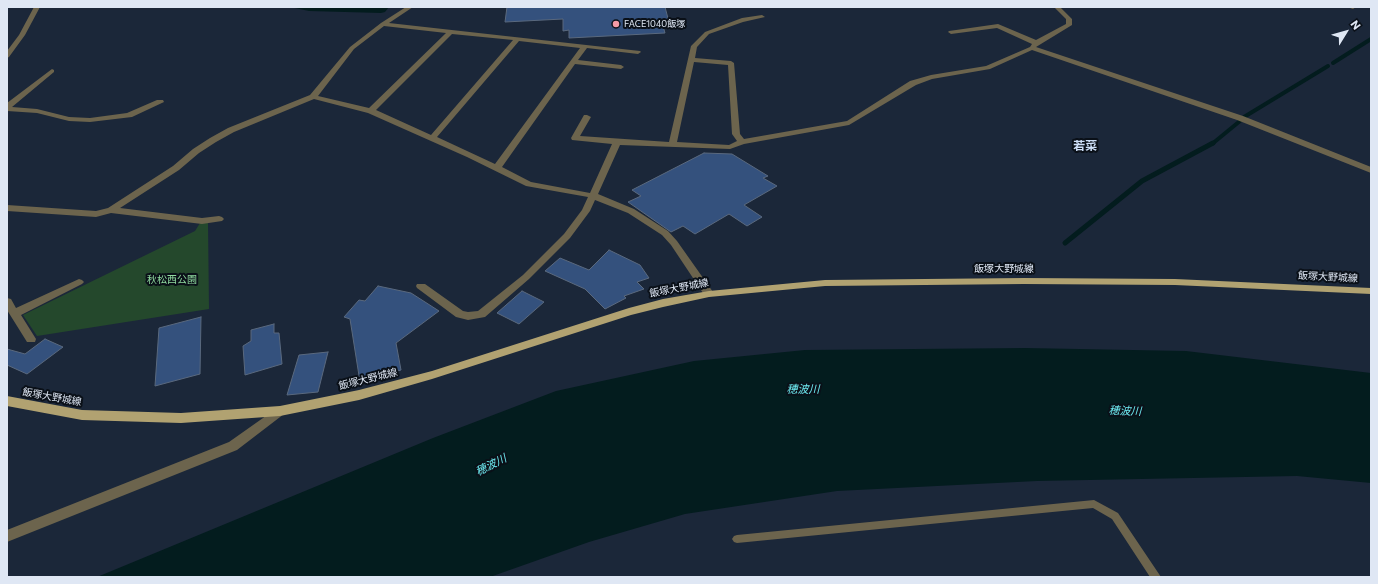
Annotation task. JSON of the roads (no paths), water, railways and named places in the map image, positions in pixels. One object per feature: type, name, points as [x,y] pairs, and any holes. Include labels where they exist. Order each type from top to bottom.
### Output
[{"type":"main road","name":"飯塚大野城線","points":[[7,401],[82,415],[181,418],[280,411],[352,396],[417,379],[629,312],[663,303],[709,294],[825,283],[1024,281],[1175,282],[1371,291]]},
{"type":"street","points":[[7,56],[22,35],[37,7]]},
{"type":"street","points":[[7,208],[96,214],[111,210],[176,168],[196,151],[213,140],[231,130],[313,97],[352,48],[383,24],[410,7]]},
{"type":"street","points":[[587,117],[575,138],[617,142],[730,147],[742,142],[849,123],[913,83],[931,77],[988,68],[1034,46],[1069,25],[1069,19],[1057,7]]},
{"type":"street","points":[[672,145],[694,46],[706,33],[742,20],[762,17]]},
{"type":"street","points":[[383,24],[638,52]]},
{"type":"street","points":[[951,32],[998,26],[1034,46],[1240,118],[1371,170]]},
{"type":"street","points":[[371,111],[451,31]]},
{"type":"street","points":[[432,138],[518,38]]},
{"type":"street","points":[[497,168],[585,46]]},
{"type":"street","points":[[691,60],[731,63],[736,134],[742,142]]},
{"type":"street","points":[[574,62],[621,67]]},
{"type":"street","points":[[7,109],[52,71]]},
{"type":"street","points":[[313,97],[371,111],[529,184],[594,196],[631,211],[665,233],[674,243],[709,294]]},
{"type":"street","points":[[7,109],[37,110],[69,119],[90,120],[129,115],[160,102]]},
{"type":"street","points":[[421,286],[460,314],[468,316],[481,314],[526,277],[567,236],[586,211],[594,196],[617,142]]},
{"type":"street","points":[[111,210],[202,221],[218,219]]},
{"type":"street","points":[[15,313],[79,282]]},
{"type":"street","points":[[7,302],[31,339]]},
{"type":"street","points":[[7,536],[233,446],[280,411]]},
{"type":"lane","points":[[737,539],[1094,504],[1115,516],[1156,577]]},
{"type":"water","points":[[290,7],[389,7],[385,12],[381,13],[309,11]]},
{"type":"water","name":"穂波川","points":[[1025,348],[1186,351],[1371,373],[1371,483],[1297,476],[1037,481],[837,491],[685,514],[589,542],[490,577],[97,577],[433,438],[556,391],[694,361],[805,350]]},
{"type":"waterway","points":[[1333,63],[1371,39]]},
{"type":"waterway","points":[[1244,117],[1328,66]]},
{"type":"waterway","points":[[1212,144],[1240,121]]},
{"type":"waterway","points":[[1065,243],[1142,181],[1213,143]]},
{"type":"place","name":"FACE1040飯塚","points":[[616,24]]},
{"type":"district","name":"若菜","points":[[1085,146]]},
{"type":"park label","name":"秋松西公園","points":[[172,280]]}]
